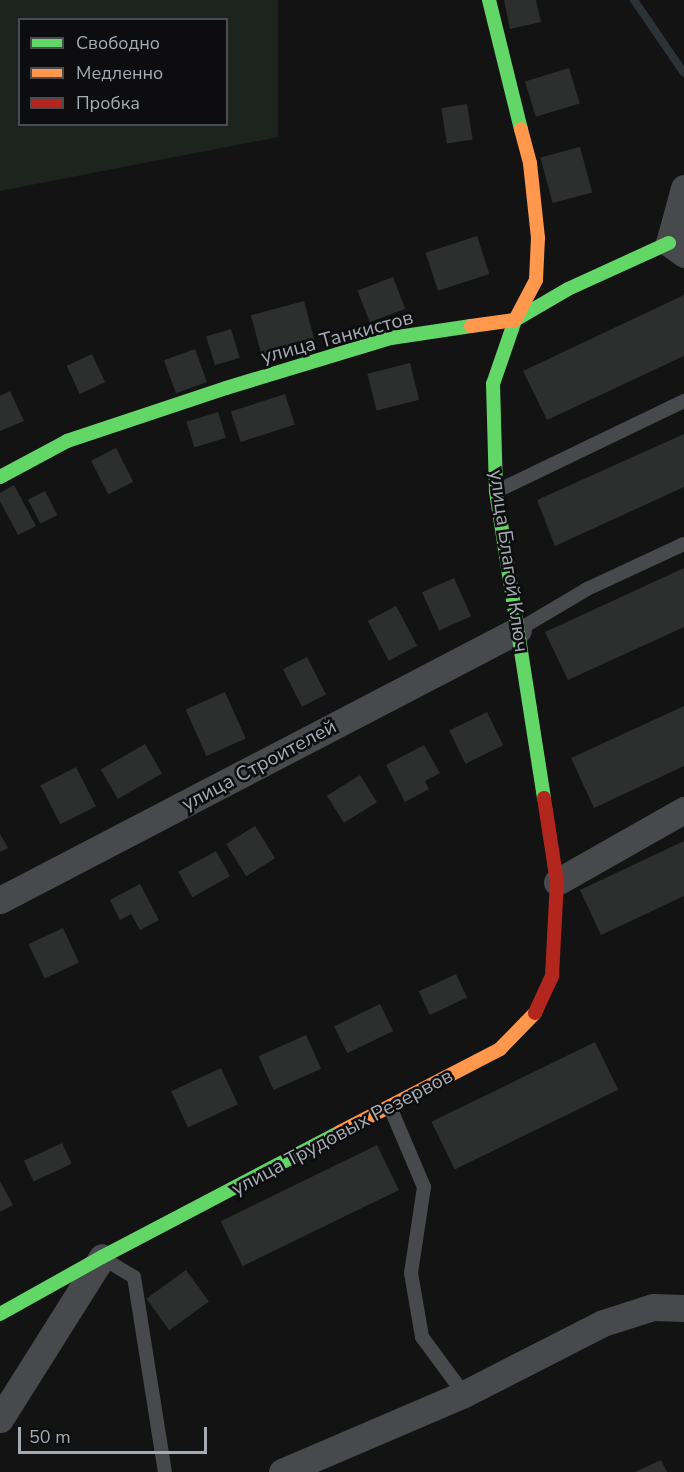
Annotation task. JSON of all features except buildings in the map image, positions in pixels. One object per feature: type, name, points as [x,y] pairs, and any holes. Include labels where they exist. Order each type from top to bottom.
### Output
[{"type":"street","points":[[489,0],[530,163],[538,238],[536,280],[515,320]]},
{"type":"street","points":[[515,320],[568,289],[676,248],[684,188]]},
{"type":"street","name":"улица Танкистов","points":[[0,477],[67,441],[226,388],[391,338],[515,320]]},
{"type":"street","name":"улица Благой Ключ","points":[[515,320],[493,384],[496,491],[557,882],[552,976]]},
{"type":"street","name":"улица Строителей","points":[[0,900],[518,630]]},
{"type":"street","points":[[557,882],[684,810]]},
{"type":"street","name":"улица Трудовых Резервов","points":[[0,1314],[102,1257],[500,1049],[533,1018],[552,976]]},
{"type":"street","points":[[0,1419],[102,1257]]},
{"type":"street","points":[[282,1472],[324,1464],[603,1323],[653,1307],[684,1308]]},
{"type":"lane","points":[[496,491],[684,401]]},
{"type":"lane","points":[[518,630],[587,589],[684,544]]},
{"type":"lane","points":[[390,1107],[424,1187],[411,1273],[422,1337],[464,1394]]},
{"type":"lane","points":[[102,1257],[134,1277],[165,1472]]},
{"type":"shaded area","points":[[0,0],[278,0],[278,137],[0,191]]},
{"type":"waterway","points":[[634,0],[684,73]]},
{"type":"traffic: fast","points":[[489,0],[521,129]]},
{"type":"traffic: fast","points":[[544,798],[496,491],[493,384],[515,320],[568,289],[669,243]]},
{"type":"traffic: fast","points":[[0,477],[67,441],[226,388],[391,338],[471,326]]},
{"type":"traffic: fast","points":[[0,1314],[102,1257],[340,1132]]},
{"type":"traffic: slow","points":[[471,326],[515,320],[536,280],[538,238],[530,163],[521,129]]},
{"type":"traffic: slow","points":[[340,1132],[500,1049],[535,1013]]},
{"type":"traffic: jam","points":[[535,1013],[552,976],[557,882],[544,798]]}]
